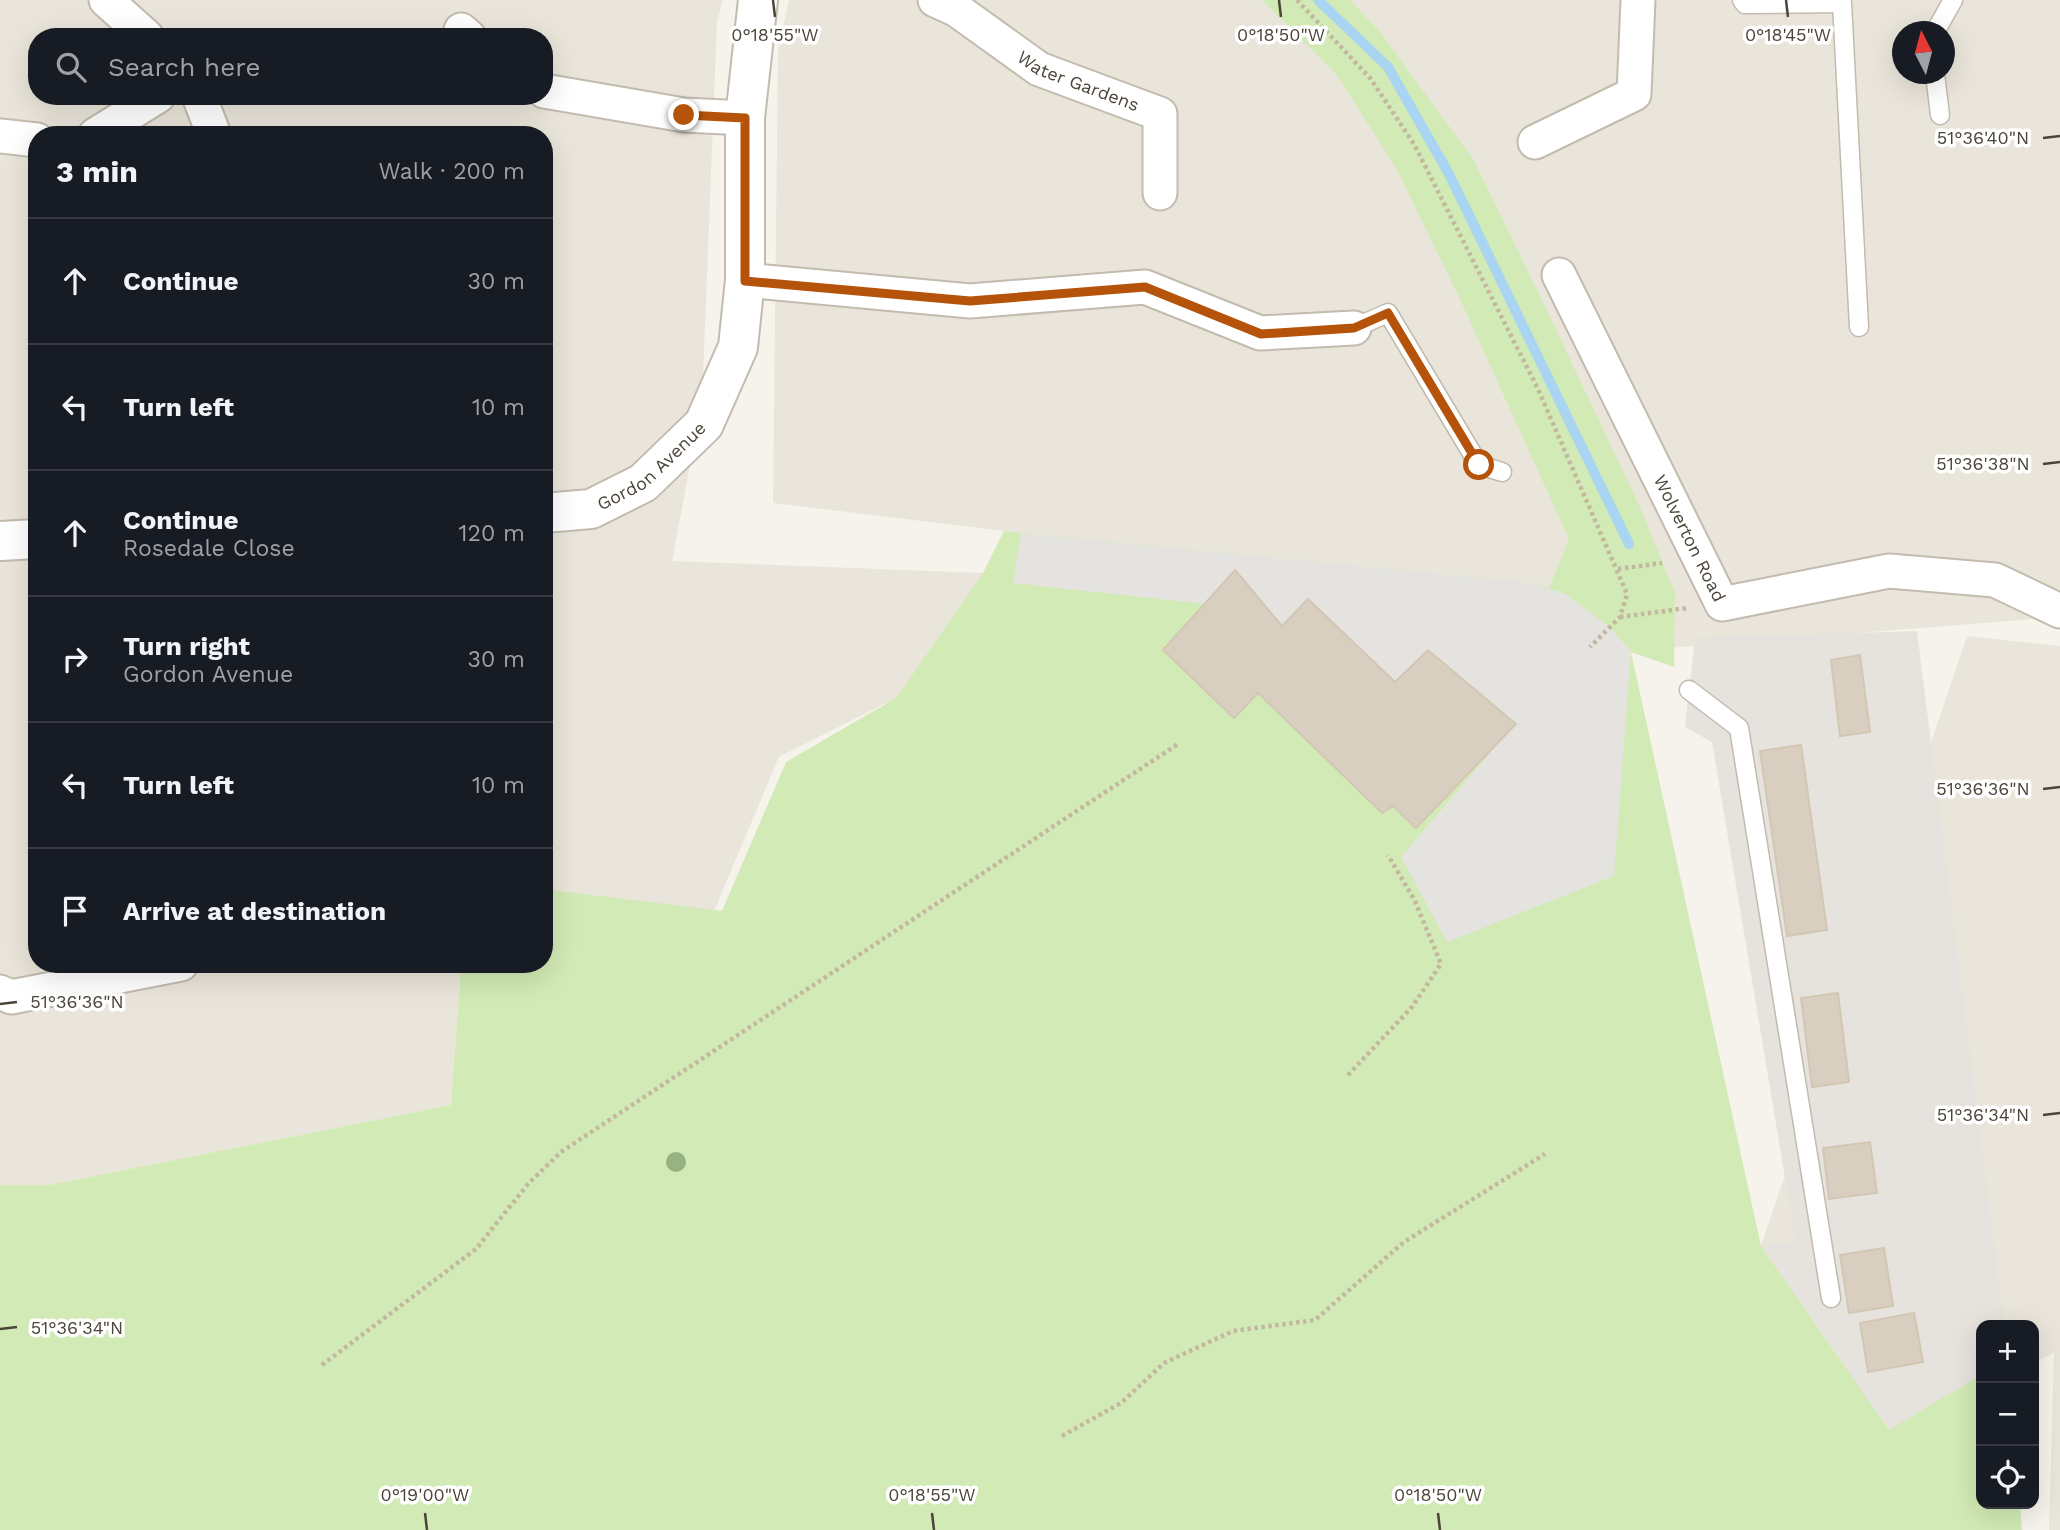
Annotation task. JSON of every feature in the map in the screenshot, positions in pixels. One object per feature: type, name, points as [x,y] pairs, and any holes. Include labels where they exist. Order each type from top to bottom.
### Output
[{"type":"street","points":[[106,0],[137,28]]},
{"type":"street","name":"Water Gardens","points":[[935,0],[957,10],[1039,69],[1160,114],[1160,193]]},
{"type":"street","points":[[1535,142],[1634,94],[1637,0]]},
{"type":"street","name":"Gordon Avenue","points":[[553,512],[591,509],[643,483],[704,424],[738,347],[745,281],[745,118],[756,1]]},
{"type":"street","points":[[553,93],[684,115],[745,118]]},
{"type":"street","points":[[110,126],[144,105]]},
{"type":"street","points":[[202,105],[211,126]]},
{"type":"street","points":[[0,136],[28,139]]},
{"type":"street","name":"Wolverton Road","points":[[1559,275],[1722,604],[1889,571],[1995,580],[2060,611]]},
{"type":"street","points":[[745,281],[970,301],[1145,287],[1261,334],[1354,328]]},
{"type":"street","points":[[0,541],[28,539]]},
{"type":"street","points":[[0,992],[11,997],[135,973]]},
{"type":"lane","points":[[1742,0],[1745,4],[1842,3],[1859,327]]},
{"type":"lane","points":[[1941,21],[1953,0]]},
{"type":"lane","points":[[1936,84],[1940,115]]},
{"type":"lane","points":[[1354,328],[1388,313],[1479,465],[1502,471]]},
{"type":"lane","points":[[1689,690],[1739,728],[1831,1298]]},
{"type":"path","points":[[1297,0],[1370,78],[1414,144],[1538,389],[1628,594],[1620,617],[1590,648]]},
{"type":"path","points":[[1618,569],[1699,559]]},
{"type":"path","points":[[1620,617],[1722,604]]},
{"type":"path","points":[[322,1365],[476,1249],[528,1184],[562,1152],[1178,744]]},
{"type":"path","points":[[1348,1075],[1412,1007],[1441,964],[1415,901],[1388,855]]},
{"type":"path","points":[[1062,1436],[1121,1403],[1164,1363],[1233,1331],[1315,1320],[1404,1242],[1545,1154]]},
{"type":"shaded area","points":[[0,0],[723,0],[717,22],[702,402],[672,561],[983,573],[896,698],[779,757],[714,911],[553,890],[553,126],[28,126],[28,973],[460,973],[451,1105],[49,1185],[0,1185]]},
{"type":"shaded area","points":[[789,0],[2060,0],[2060,617],[1631,651],[1533,583],[1004,531],[773,503],[778,51]]},
{"type":"shaded area","points":[[1021,533],[1533,583],[1565,594],[1607,625],[1631,651],[1614,876],[1447,942],[1401,857],[1515,724],[1427,651],[1395,682],[1309,599],[1282,626],[1235,570],[1205,604],[1013,583]]},
{"type":"shaded area","points":[[1917,631],[2003,1320],[1976,1320],[1976,1378],[1889,1430],[1761,1246],[1796,1243],[1712,742],[1685,727],[1695,638]]},
{"type":"shaded area","points":[[1967,636],[2060,646],[2060,1530],[2049,1530],[2054,1353],[2039,1360],[2039,1320],[1976,1320],[1976,1389],[1889,1430],[1761,1246]]},
{"type":"green space","points":[[1262,0],[1350,0],[1380,32],[1473,159],[1639,505],[1675,593],[1674,667],[1631,652],[1761,1246],[1889,1430],[1976,1378],[1976,1509],[2020,1509],[2022,1530],[0,1530],[0,1185],[49,1185],[451,1105],[460,973],[553,973],[553,890],[722,911],[786,762],[896,698],[983,573],[1004,531],[1533,583],[1549,588],[1569,539],[1459,297],[1396,168],[1337,75]]},
{"type":"building","points":[[1235,570],[1282,626],[1308,599],[1395,682],[1428,650],[1516,724],[1416,828],[1393,806],[1382,813],[1258,693],[1234,718],[1163,650]]},
{"type":"building","points":[[1860,655],[1870,732],[1840,736],[1831,660]]},
{"type":"building","points":[[1801,745],[1827,930],[1787,936],[1760,751]]},
{"type":"building","points":[[1838,993],[1849,1082],[1812,1087],[1801,998]]},
{"type":"building","points":[[1870,1142],[1877,1193],[1829,1199],[1823,1148]]},
{"type":"building","points":[[1884,1248],[1893,1306],[1849,1313],[1840,1255]]},
{"type":"building","points":[[1914,1313],[1923,1362],[1868,1372],[1860,1323]]},
{"type":"waterway","points":[[1318,0],[1388,67],[1449,174],[1629,544]]},
{"type":"route","points":[[684,115],[745,118],[745,281],[970,301],[1145,287],[1261,334],[1354,328],[1388,313],[1479,465]]}]
